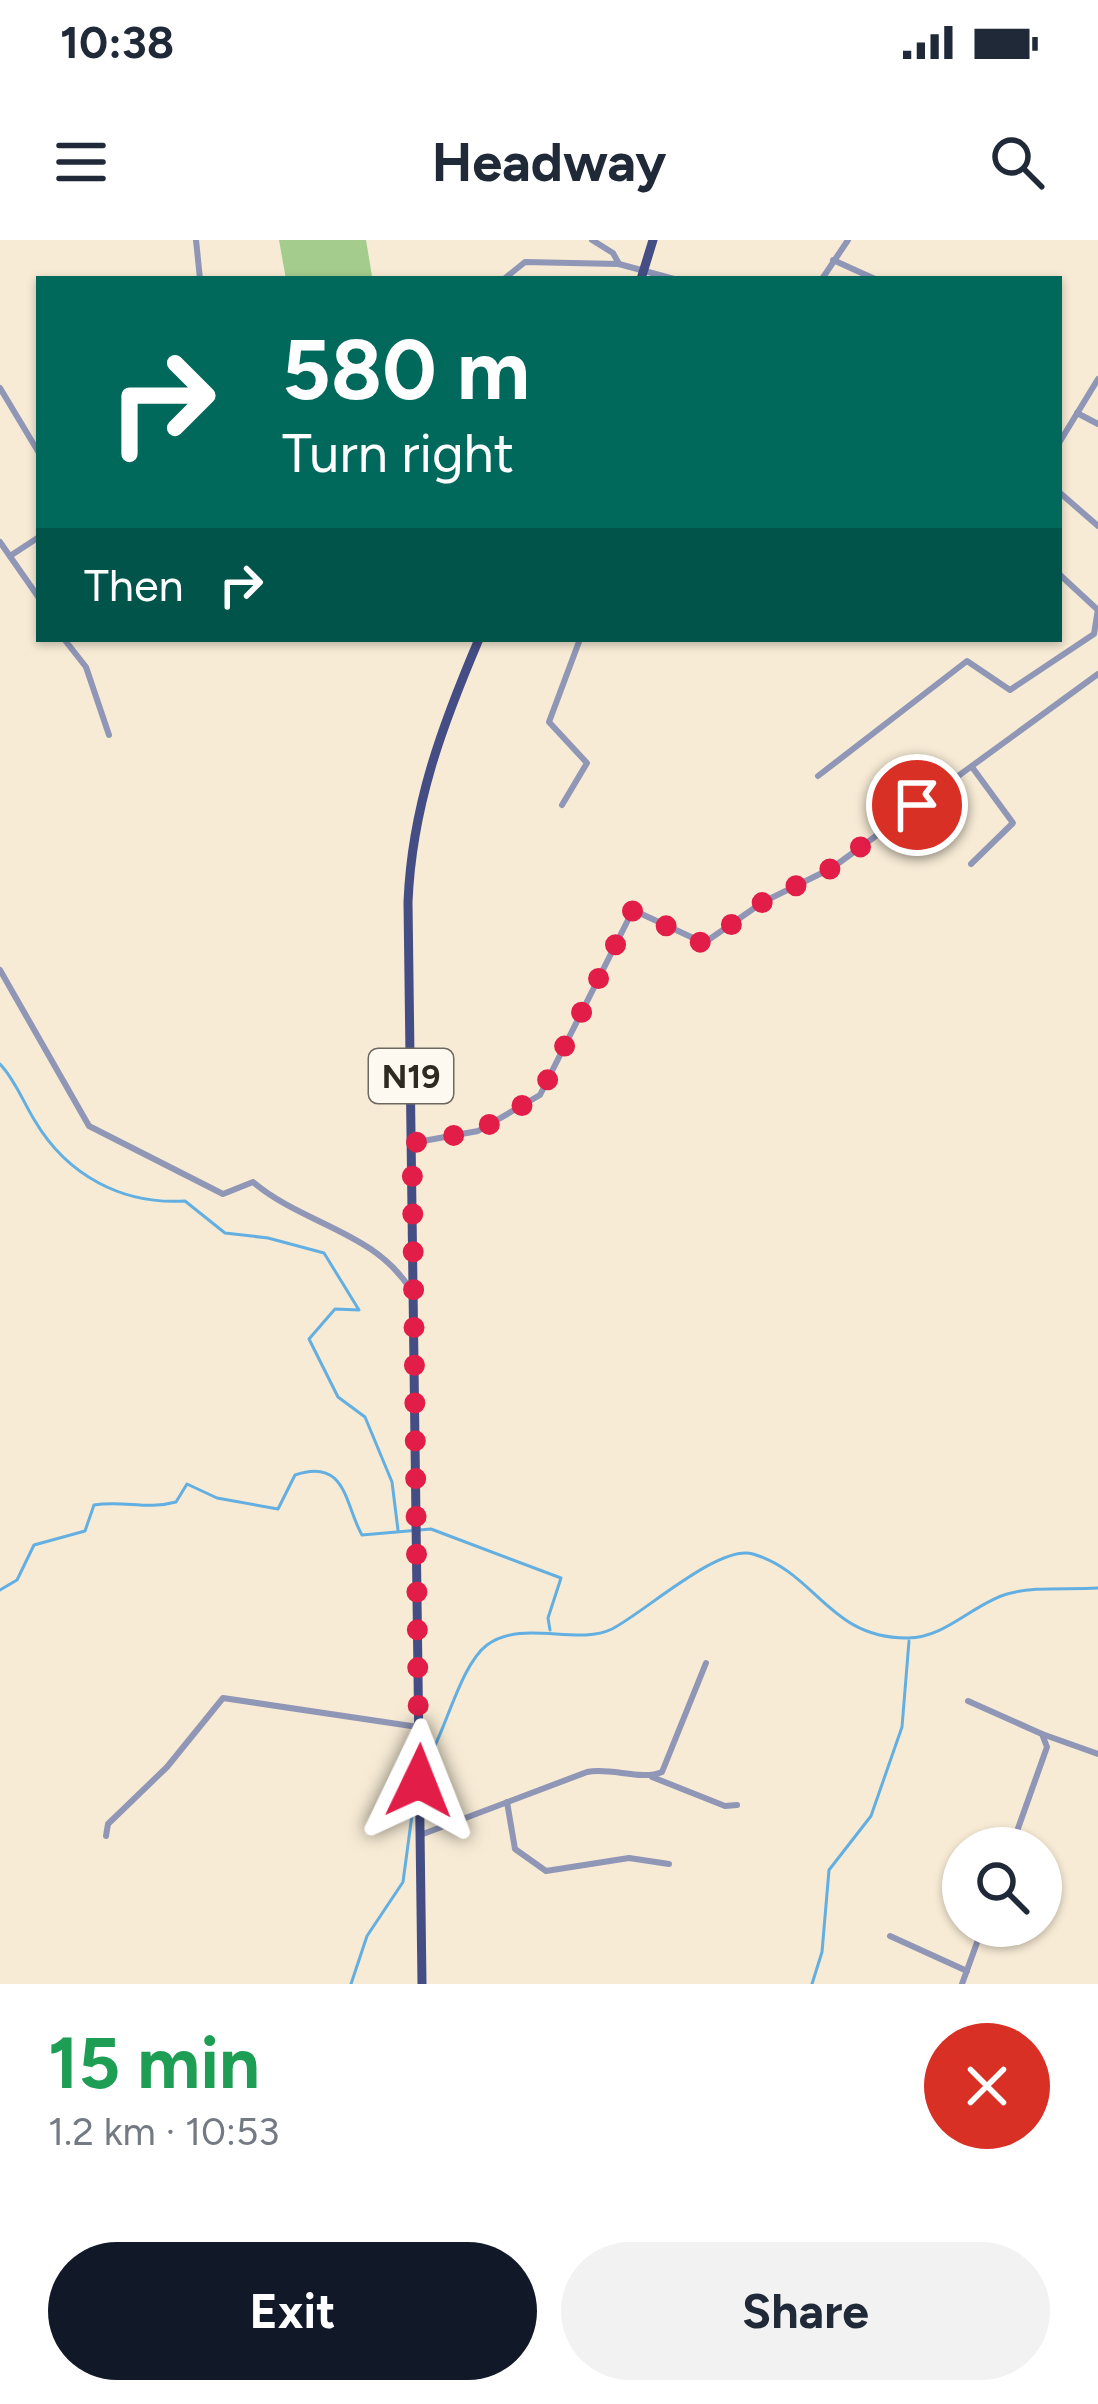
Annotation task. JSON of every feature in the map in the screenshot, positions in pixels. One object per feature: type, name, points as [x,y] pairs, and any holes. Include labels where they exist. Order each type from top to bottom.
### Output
[{"type":"main road","points":[[643,274],[653,240]]},
{"type":"main road","name":"N19","points":[[422,1984],[408,902],[414,835],[431,755],[478,642]]},
{"type":"street","points":[[196,240],[200,276]]},
{"type":"street","points":[[592,240],[619,264],[643,274]]},
{"type":"street","points":[[823,276],[848,240]]},
{"type":"street","points":[[833,260],[868,276]]},
{"type":"street","points":[[508,276],[525,262],[619,264]]},
{"type":"street","points":[[1062,438],[1098,379]]},
{"type":"street","points":[[0,388],[36,448]]},
{"type":"street","points":[[1077,413],[1098,424]]},
{"type":"street","points":[[1062,495],[1098,526]]},
{"type":"street","points":[[10,556],[36,539]]},
{"type":"street","points":[[0,542],[36,594]]},
{"type":"street","points":[[818,776],[968,661],[1010,690],[1094,634],[1098,609],[1062,577]]},
{"type":"street","points":[[66,642],[86,667],[109,735]]},
{"type":"street","points":[[562,805],[587,763],[549,722],[579,642]]},
{"type":"street","points":[[412,1143],[478,1131],[540,1095],[633,910],[704,944],[763,902],[832,868],[1098,674]]},
{"type":"street","points":[[970,864],[1013,824],[972,767]]},
{"type":"street","points":[[0,970],[88,1126],[223,1194],[253,1182],[337,1234],[363,1240],[381,1252],[414,1294]]},
{"type":"street","points":[[652,1777],[662,1772],[706,1663]]},
{"type":"street","points":[[106,1836],[109,1824],[167,1767],[223,1698],[422,1728]]},
{"type":"street","points":[[968,1701],[1098,1754]]},
{"type":"street","points":[[1018,1827],[1047,1747],[1042,1734]]},
{"type":"street","points":[[423,1834],[611,1767],[652,1777],[724,1807],[737,1805]]},
{"type":"street","points":[[507,1802],[515,1850],[546,1870],[629,1858],[669,1864]]},
{"type":"street","points":[[890,1936],[967,1971]]},
{"type":"street","points":[[962,1984],[976,1947]]},
{"type":"green space","points":[[279,240],[366,240],[372,276],[285,276]]},
{"type":"waterway","points":[[0,1064],[48,1140],[98,1183],[139,1198],[185,1201],[225,1233],[268,1238],[324,1253],[359,1310],[335,1309],[309,1339],[338,1397],[365,1417],[392,1482],[398,1530]]},
{"type":"waterway","points":[[0,1590],[17,1580],[34,1545],[85,1531],[94,1505],[176,1502],[187,1484],[217,1498],[278,1509],[295,1475],[312,1471],[335,1478],[362,1535],[431,1529],[561,1578],[548,1618],[550,1630]]},
{"type":"waterway","points":[[425,1765],[469,1668],[487,1645],[516,1634],[583,1635],[612,1629],[702,1569],[739,1554],[775,1563],[859,1628],[908,1638],[934,1633],[995,1599],[1018,1592],[1098,1588]]},
{"type":"waterway","points":[[812,1984],[822,1952],[829,1870],[871,1816],[902,1727],[909,1641]]},
{"type":"waterway","points":[[351,1984],[367,1936],[403,1882],[416,1785]]},
{"type":"route","points":[[419,1781],[412,1143],[478,1131],[513,1115],[540,1095],[633,910],[704,944],[763,902],[832,868],[917,805]]}]
